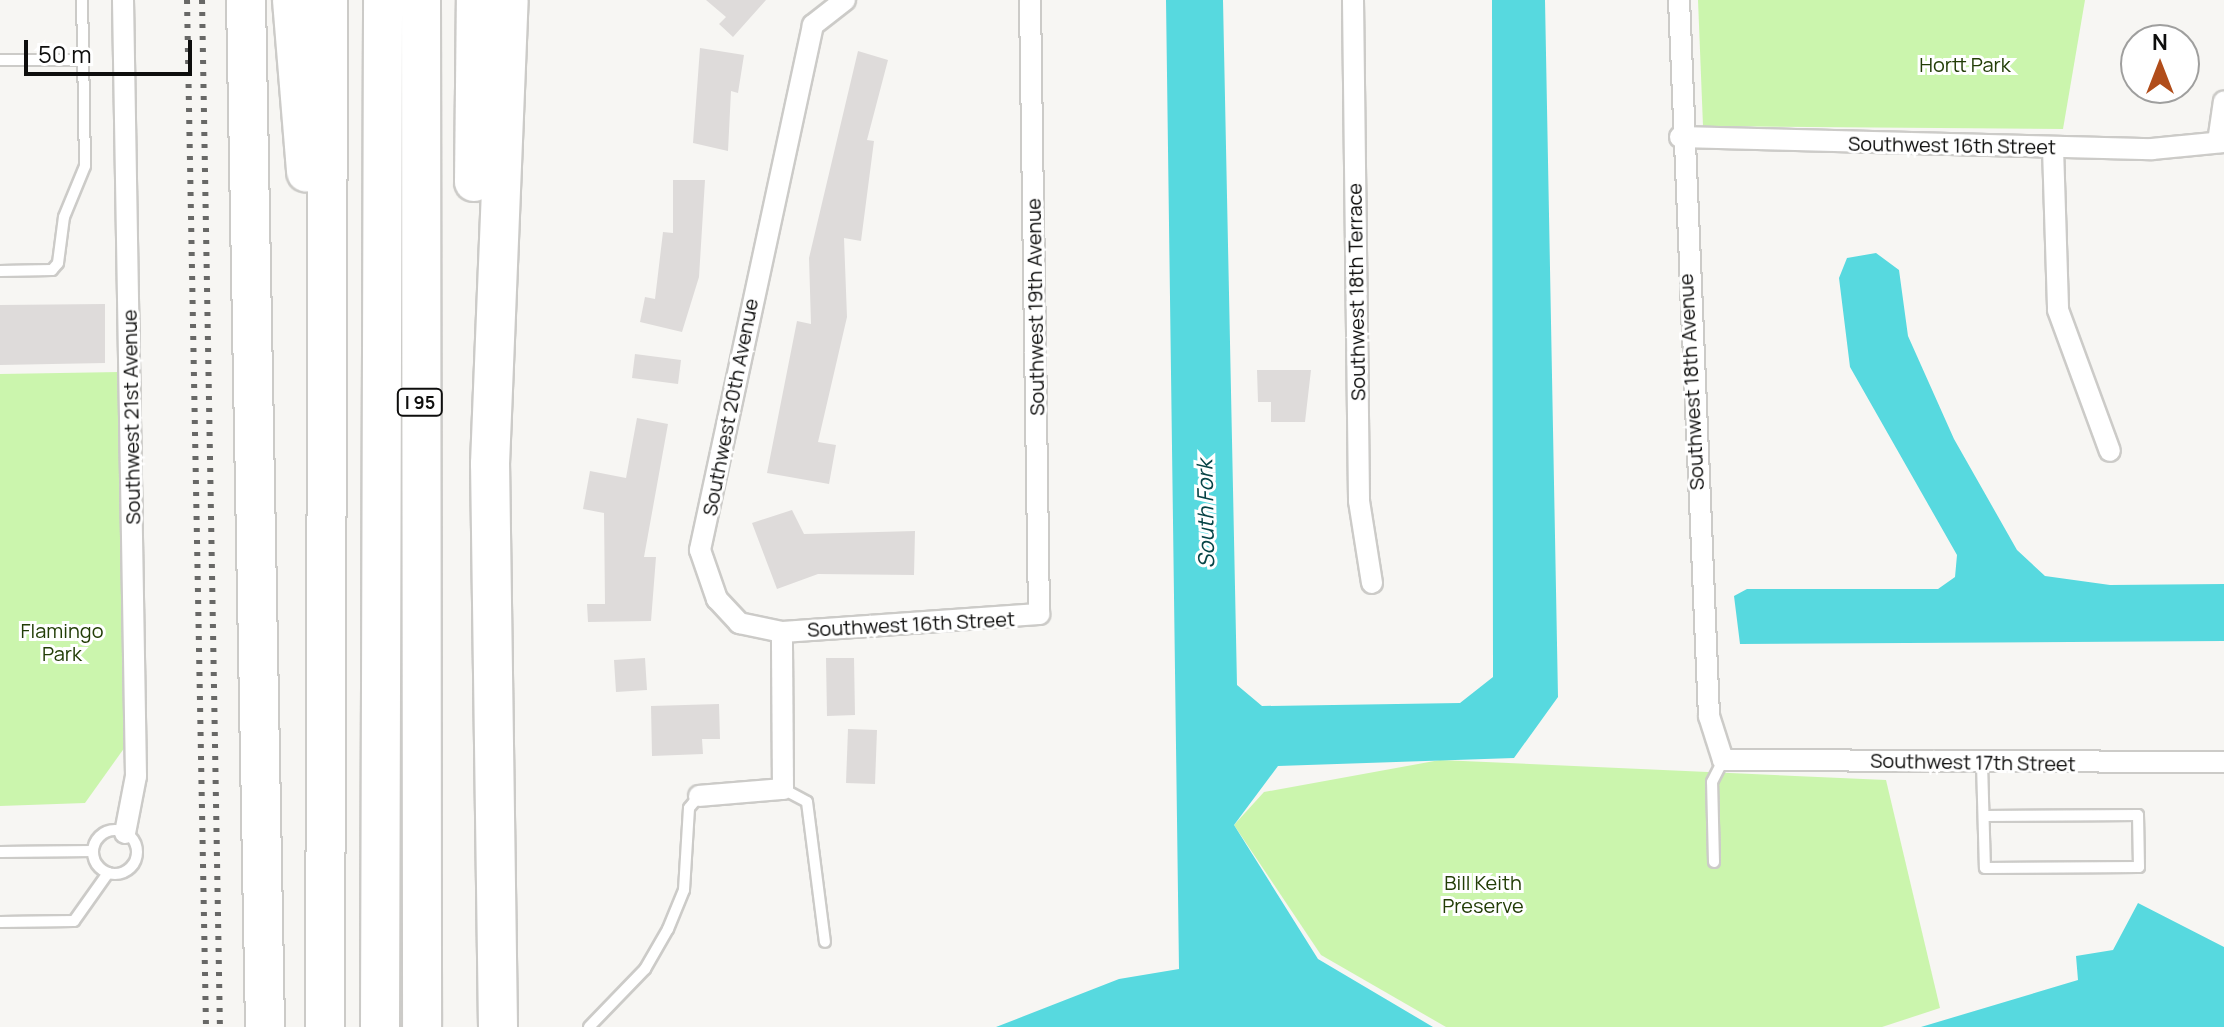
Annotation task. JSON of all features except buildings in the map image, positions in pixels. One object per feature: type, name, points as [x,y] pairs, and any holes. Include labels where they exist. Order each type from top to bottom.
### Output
[{"type":"highway","points":[[246,0],[265,1027]]},
{"type":"highway","points":[[292,0],[293,75],[322,297]]},
{"type":"highway","points":[[328,0],[322,297],[333,806],[350,1027]]},
{"type":"highway","points":[[325,1027],[333,806],[348,0]]},
{"type":"highway","points":[[380,1027],[383,0]]},
{"type":"highway","name":"I 95","points":[[421,0],[418,804],[422,1027]]},
{"type":"highway","points":[[476,0],[476,329],[490,464]]},
{"type":"highway","points":[[498,1027],[490,464],[509,0]]},
{"type":"street","name":"Southwest 21st Avenue","points":[[123,0],[136,776],[125,833]]},
{"type":"street","name":"Southwest 20th Avenue","points":[[782,632],[739,623],[717,599],[700,550],[813,25],[845,0]]},
{"type":"street","name":"Southwest 19th Avenue","points":[[1030,0],[1039,614]]},
{"type":"street","name":"Southwest 18th Terrace","points":[[1353,0],[1359,501],[1372,583]]},
{"type":"street","name":"Southwest 18th Avenue","points":[[1679,0],[1680,137],[1709,716],[1723,760]]},
{"type":"street","points":[[2221,142],[2224,101]]},
{"type":"street","name":"Southwest 16th Street","points":[[1680,137],[2053,148],[2221,142]]},
{"type":"street","points":[[2053,148],[2058,310],[2110,451]]},
{"type":"street","name":"Southwest 16th Street","points":[[782,632],[1039,614]]},
{"type":"street","points":[[699,796],[783,789],[782,632]]},
{"type":"street","name":"Southwest 17th Street","points":[[1723,760],[2224,762]]},
{"type":"lane","points":[[0,271],[52,270],[58,263],[64,217],[85,166],[82,0]]},
{"type":"lane","points":[[0,60],[83,60]]},
{"type":"lane","points":[[1714,862],[1712,782],[1723,760]]},
{"type":"lane","points":[[1982,763],[1985,868],[2139,867],[2138,815],[1984,816]]},
{"type":"lane","points":[[783,789],[807,802],[825,942]]},
{"type":"lane","points":[[589,1027],[645,969],[668,929],[684,890],[689,808],[699,796]]},
{"type":"lane","points":[[0,922],[74,921],[108,873],[128,869],[136,857],[125,833],[104,833],[93,851]]},
{"type":"lane","points":[[0,852],[93,851]]},
{"type":"lane","points":[[93,851],[108,873]]},
{"type":"green space","name":"Hortt Park","points":[[1698,0],[2085,0],[2063,129],[1703,126]]},
{"type":"green space","name":"Flamingo Park","points":[[120,372],[125,747],[85,803],[0,806],[0,374]]},
{"type":"green space","name":"Bill Keith Preserve","points":[[1440,760],[1886,780],[1940,1008],[1882,1027],[1446,1027],[1321,955],[1234,825],[1264,792]]},
{"type":"water","name":"South Fork","points":[[1166,0],[1223,0],[1237,685],[1262,706],[1460,703],[1493,677],[1492,0],[1545,0],[1558,697],[1514,758],[1278,766],[1234,825],[1318,959],[1433,1027],[996,1027],[1119,979],[1179,969]]},
{"type":"water","points":[[1876,253],[1899,270],[1908,336],[1954,439],[2017,550],[2045,576],[2110,585],[2224,584],[2224,641],[1740,644],[1734,596],[1747,589],[1938,589],[1955,577],[1957,555],[1850,367],[1839,278],[1847,258]]},
{"type":"water","points":[[2138,903],[2224,947],[2224,1027],[1921,1027],[2078,980],[2076,956],[2113,950]]},
{"type":"railway","points":[[187,0],[206,1027]]},
{"type":"railway","points":[[202,0],[220,1027]]}]
